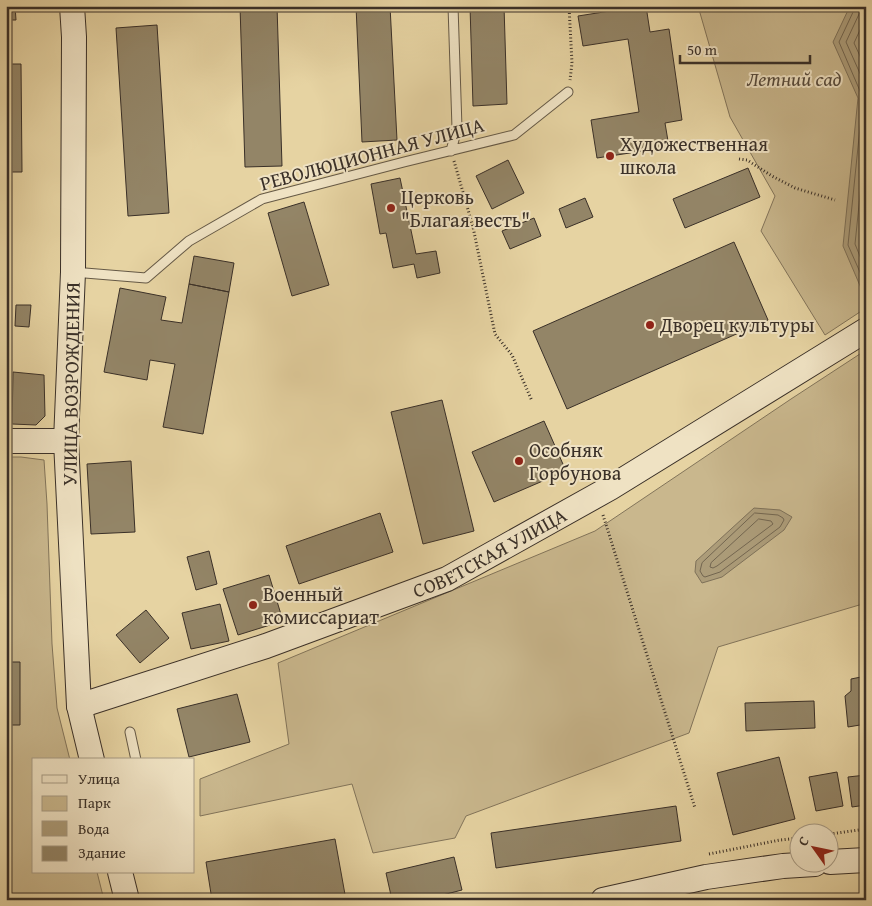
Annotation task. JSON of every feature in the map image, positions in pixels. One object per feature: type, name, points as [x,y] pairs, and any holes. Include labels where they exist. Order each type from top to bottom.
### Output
[{"type":"main road","name":"УЛИЦА ВОЗРОЖДЕНИЯ","points":[[72,6],[74,37],[73,272],[66,441],[79,706],[92,758]]},
{"type":"main road","name":"СОВЕТСКАЯ УЛИЦА","points":[[79,706],[266,646],[447,579],[597,496],[866,330]]},
{"type":"main road","points":[[6,442],[66,441]]},
{"type":"main road","points":[[840,861],[866,860]]},
{"type":"main road","points":[[603,900],[706,877],[790,866]]},
{"type":"main road","points":[[120,874],[127,900]]},
{"type":"lane","points":[[451,151],[456,128],[453,6]]},
{"type":"lane","name":"РЕВОЛЮЦИОННАЯ УЛИЦА","points":[[73,272],[146,278],[189,241],[262,199],[514,135],[568,92]]},
{"type":"lane","points":[[130,732],[136,758]]},
{"type":"path","points":[[568,6],[572,63],[568,92]]},
{"type":"path","points":[[451,151],[473,227],[495,334],[512,355],[532,401]]},
{"type":"path","points":[[739,159],[747,160],[795,188],[835,200]]},
{"type":"path","points":[[597,496],[695,808]]},
{"type":"path","points":[[840,833],[866,829]]},
{"type":"path","points":[[702,856],[790,839]]},
{"type":"green space","name":"Летний сад","points":[[698,6],[866,6],[866,308],[825,335],[761,231],[775,196],[730,117]]},
{"type":"green space","points":[[866,350],[866,603],[718,647],[689,733],[466,816],[455,838],[373,853],[352,784],[200,816],[200,779],[289,744],[278,663],[595,531]]},
{"type":"green space","points":[[6,457],[21,457],[44,460],[52,644],[57,708],[70,758],[32,758],[32,874],[98,874],[104,900],[6,900]]},
{"type":"water","points":[[850,6],[866,6],[866,284],[861,288],[843,246],[858,98],[833,42]]},
{"type":"water","points":[[754,508],[780,510],[792,517],[784,530],[722,577],[702,583],[695,572],[696,561]]},
{"type":"building","points":[[6,6],[15,6],[16,20],[6,20]]},
{"type":"building","points":[[240,6],[277,6],[282,166],[245,167]]},
{"type":"building","points":[[356,6],[390,6],[397,140],[362,142]]},
{"type":"building","points":[[470,6],[504,6],[507,104],[473,106]]},
{"type":"building","points":[[646,6],[650,32],[669,29],[682,120],[665,123],[669,147],[597,158],[591,120],[639,112],[628,39],[583,46],[578,16]]},
{"type":"building","points":[[157,25],[169,213],[128,216],[116,28]]},
{"type":"building","points":[[6,64],[21,64],[22,172],[6,172]]},
{"type":"building","points":[[508,160],[524,193],[492,209],[476,176]]},
{"type":"building","points":[[748,168],[760,197],[685,228],[673,199]]},
{"type":"building","name":"Церковь \"Благая весть\"","points":[[400,178],[416,254],[436,251],[440,273],[417,278],[414,264],[393,268],[386,233],[380,234],[371,184]]},
{"type":"building","points":[[585,198],[593,217],[566,228],[559,209]]},
{"type":"building","points":[[304,202],[329,285],[292,296],[268,213]]},
{"type":"building","points":[[534,218],[541,236],[510,249],[502,231]]},
{"type":"building","name":"Дворец культуры","points":[[734,242],[768,320],[567,409],[533,331]]},
{"type":"building","points":[[194,256],[234,263],[229,292],[189,284]]},
{"type":"building","points":[[189,284],[229,292],[203,434],[163,427],[175,364],[150,360],[147,380],[104,372],[120,288],[166,297],[161,320],[182,323]]},
{"type":"building","points":[[16,305],[31,305],[29,327],[15,326]]},
{"type":"building","points":[[13,372],[44,375],[45,416],[36,425],[12,424]]},
{"type":"building","points":[[442,400],[474,531],[423,544],[391,412]]},
{"type":"building","name":"Особняк Горбунова","points":[[544,421],[566,471],[494,502],[472,452]]},
{"type":"building","points":[[131,461],[135,532],[91,534],[87,464]]},
{"type":"building","points":[[380,513],[393,552],[299,584],[286,546]]},
{"type":"building","points":[[209,551],[217,584],[196,590],[187,557]]},
{"type":"building","name":"Военный комиссариат","points":[[269,575],[283,621],[238,635],[223,589]]},
{"type":"building","points":[[220,604],[229,641],[191,649],[182,613]]},
{"type":"building","points":[[146,610],[169,638],[140,663],[116,635]]},
{"type":"building","points":[[6,662],[20,662],[20,725],[6,725]]},
{"type":"building","points":[[866,676],[866,724],[848,727],[845,696],[851,691],[851,679]]},
{"type":"building","points":[[237,694],[250,742],[189,757],[177,709]]},
{"type":"building","points":[[814,701],[815,728],[746,731],[745,703]]},
{"type":"building","points":[[779,757],[795,819],[733,835],[717,773]]},
{"type":"building","points":[[837,772],[843,806],[816,811],[809,777]]},
{"type":"building","points":[[866,775],[866,805],[852,807],[848,777]]},
{"type":"building","points":[[676,806],[681,841],[496,868],[491,833]]},
{"type":"building","points":[[335,839],[346,900],[212,900],[206,862]]},
{"type":"building","points":[[454,857],[462,890],[423,900],[392,900],[386,873]]},
{"type":"place","name":"Художественная школа","points":[[610,156]]},
{"type":"place","name":"Церковь \"Благая весть\"","points":[[391,208]]},
{"type":"place","name":"Дворец культуры","points":[[650,325]]},
{"type":"place","name":"Особняк Горбунова","points":[[519,461]]},
{"type":"place","name":"Военный комиссариат","points":[[253,605]]}]
